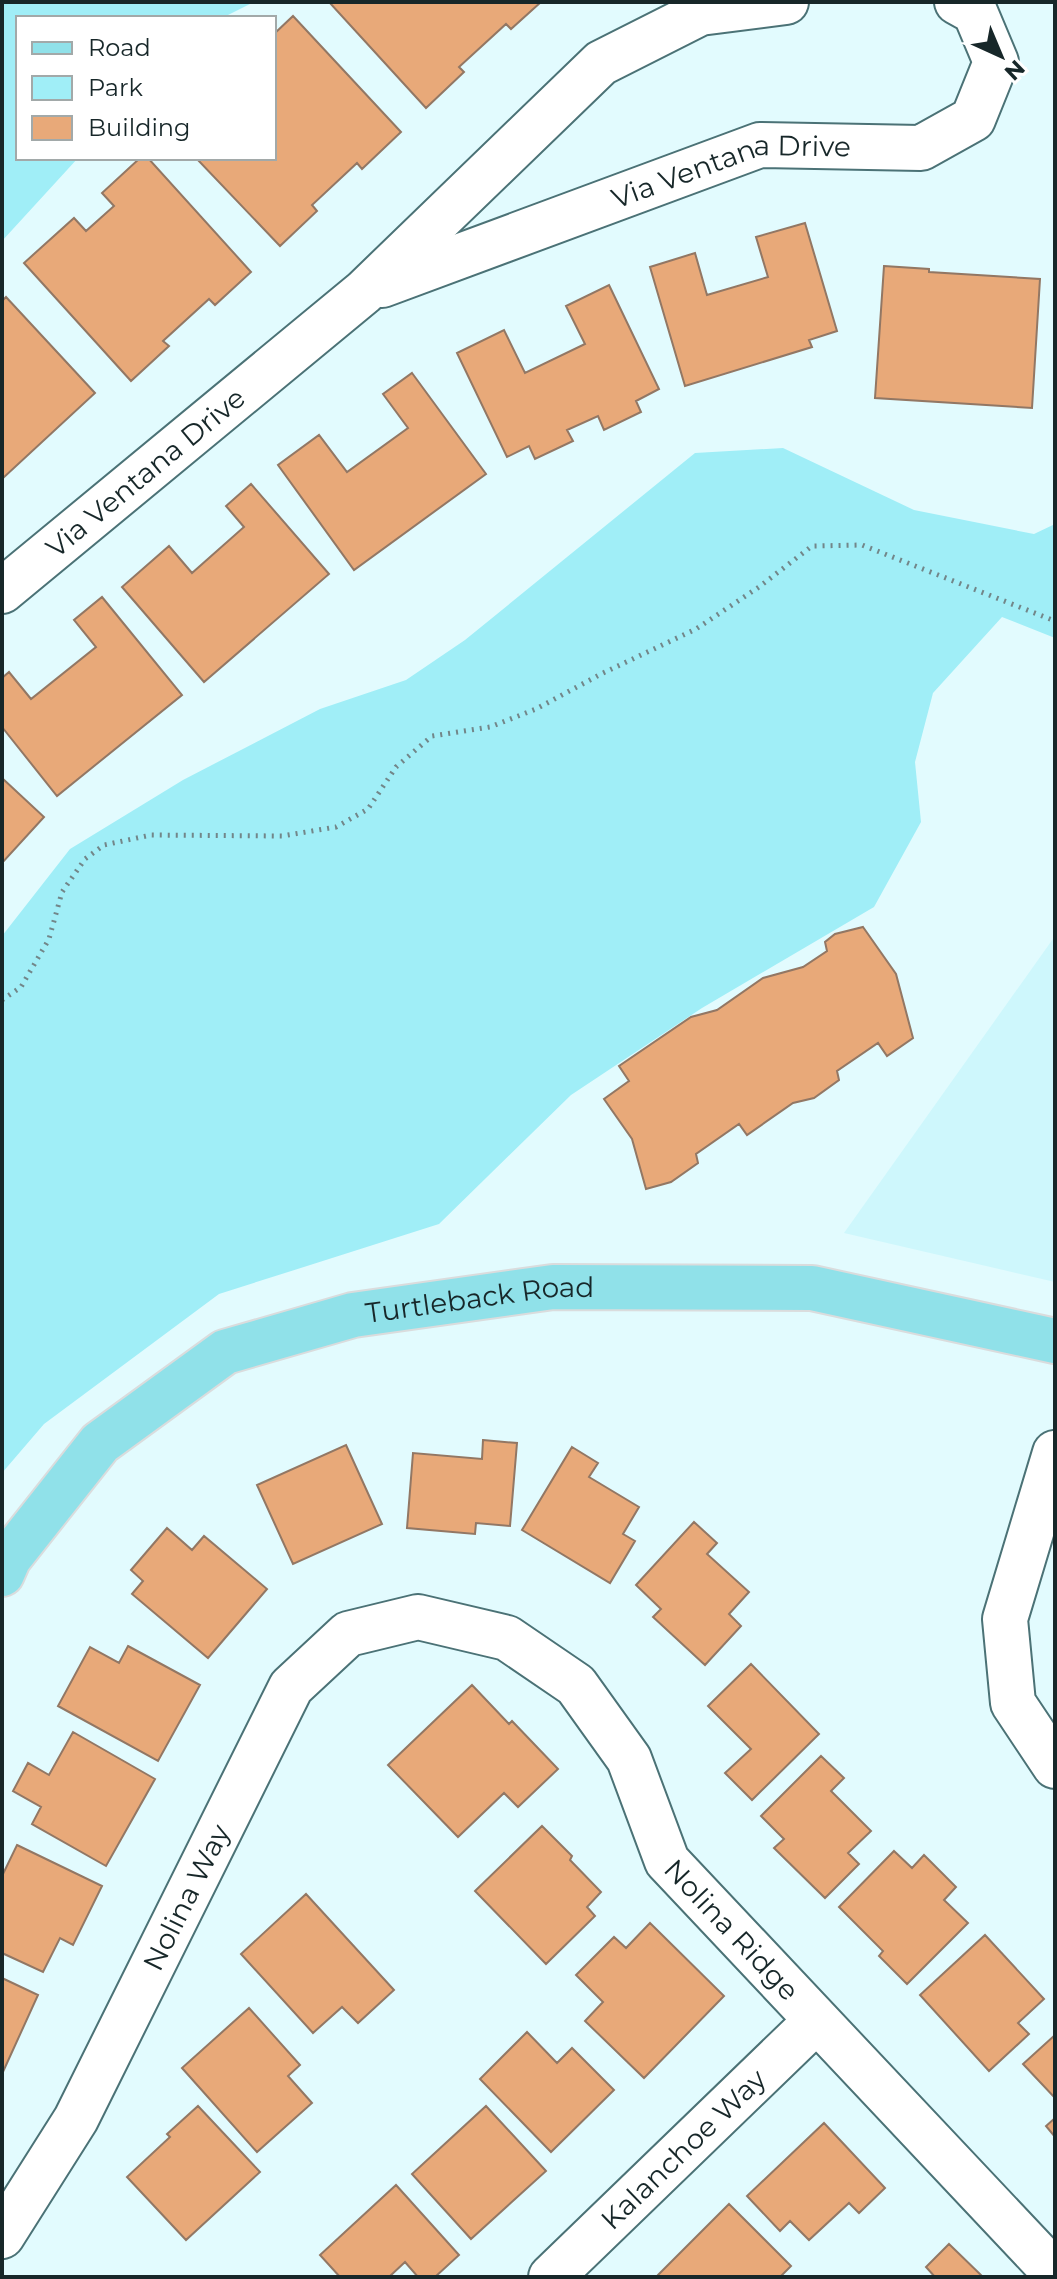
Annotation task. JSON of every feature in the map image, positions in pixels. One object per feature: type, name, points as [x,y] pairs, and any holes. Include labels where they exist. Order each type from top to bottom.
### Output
[{"type":"main road","name":"Turtleback Road","points":[[2,1574],[9,1558],[27,1535],[100,1443],[113,1433],[225,1352],[353,1315],[553,1287],[812,1288],[1055,1341]]},
{"type":"street","name":"Via Ventana Drive","points":[[2,591],[364,292],[601,63],[700,13],[786,2]]},
{"type":"street","name":"Via Ventana Drive","points":[[364,292],[760,145],[921,148],[973,119],[996,62],[975,12],[957,2]]},
{"type":"street","points":[[1055,1453],[1005,1619],[1013,1703],[1055,1766]]},
{"type":"street","name":"Nolina Ridge","points":[[418,1617],[507,1638],[576,1685],[629,1759],[667,1861],[1055,2273]]},
{"type":"street","name":"Nolina Way","points":[[2,2236],[76,2119],[291,1687],[348,1634],[418,1617]]},
{"type":"street","name":"Kalanchoe Way","points":[[551,2277],[816,2021]]},
{"type":"path","points":[[2,1000],[21,987],[49,939],[62,892],[85,859],[104,845],[151,835],[282,836],[336,827],[368,809],[396,767],[432,736],[490,727],[536,709],[696,629],[759,587],[812,546],[862,545],[1055,621]]},
{"type":"shaded area","points":[[1055,936],[1055,1282],[844,1233]]},
{"type":"green space","points":[[2,2],[254,2],[226,16],[16,16],[16,160],[76,160],[2,241]]},
{"type":"green space","points":[[783,448],[914,510],[1034,534],[1055,524],[1055,638],[1002,617],[933,693],[915,762],[921,822],[874,907],[702,1008],[571,1095],[439,1224],[219,1294],[44,1424],[2,1473],[2,936],[70,849],[183,780],[320,709],[406,680],[465,640],[695,453]]},
{"type":"building","points":[[329,2],[541,2],[511,29],[506,24],[459,67],[464,72],[426,108]]},
{"type":"building","points":[[293,16],[401,132],[362,169],[357,163],[312,205],[317,211],[280,246],[198,160],[276,160],[276,32]]},
{"type":"building","points":[[138,160],[150,160],[251,272],[215,305],[209,299],[163,341],[169,346],[131,381],[24,263],[74,218],[86,231],[114,206],[102,193]]},
{"type":"building","points":[[805,223],[837,331],[809,340],[812,347],[685,386],[650,267],[695,253],[707,295],[768,277],[756,237]]},
{"type":"building","points":[[884,266],[1040,279],[1032,408],[875,398]]},
{"type":"building","points":[[609,285],[659,389],[636,401],[641,412],[604,430],[598,416],[567,430],[573,441],[535,459],[529,446],[507,457],[457,353],[504,330],[525,373],[585,344],[566,306]]},
{"type":"building","points":[[6,297],[95,393],[2,479],[2,301]]},
{"type":"building","points":[[412,373],[486,474],[354,570],[278,465],[319,435],[347,472],[408,428],[383,394]]},
{"type":"building","points":[[251,484],[329,574],[204,682],[122,587],[169,546],[192,573],[244,527],[226,506]]},
{"type":"building","points":[[102,597],[182,695],[57,796],[2,727],[2,678],[9,672],[31,699],[96,647],[74,620]]},
{"type":"building","points":[[2,778],[44,817],[2,863]]},
{"type":"building","points":[[863,927],[896,974],[913,1038],[887,1056],[878,1043],[837,1071],[839,1080],[814,1098],[793,1103],[747,1135],[739,1124],[696,1154],[698,1163],[671,1182],[646,1189],[632,1139],[604,1099],[629,1081],[619,1066],[691,1017],[717,1010],[763,978],[803,967],[827,951],[825,942],[835,934]]},
{"type":"building","points":[[483,1440],[517,1443],[510,1526],[476,1523],[475,1534],[407,1528],[413,1453],[482,1459]]},
{"type":"building","points":[[346,1445],[382,1524],[293,1564],[257,1485]]},
{"type":"building","points":[[572,1447],[598,1463],[589,1477],[639,1507],[623,1534],[635,1541],[610,1583],[522,1530]]},
{"type":"building","points":[[694,1522],[717,1543],[707,1554],[749,1592],[729,1614],[741,1626],[705,1665],[653,1617],[661,1609],[636,1585]]},
{"type":"building","points":[[167,1528],[192,1550],[204,1536],[267,1589],[208,1658],[132,1594],[143,1581],[131,1570]]},
{"type":"building","points":[[128,1646],[200,1685],[158,1761],[58,1706],[90,1647],[119,1663]]},
{"type":"building","points":[[751,1664],[819,1734],[752,1800],[725,1773],[751,1749],[708,1706]]},
{"type":"building","points":[[472,1685],[558,1769],[518,1807],[504,1793],[458,1837],[388,1765]]},
{"type":"building","points":[[73,1732],[155,1779],[106,1866],[32,1824],[41,1807],[13,1791],[28,1763],[49,1775]]},
{"type":"building","points":[[821,1756],[844,1778],[831,1791],[871,1831],[848,1853],[859,1864],[825,1898],[774,1848],[784,1839],[761,1816]]},
{"type":"building","points":[[542,1826],[601,1892],[587,1907],[595,1916],[546,1964],[475,1891]]},
{"type":"building","points":[[17,1845],[102,1886],[73,1945],[60,1938],[43,1972],[2,1953],[2,1876]]},
{"type":"building","points":[[894,1851],[912,1868],[924,1855],[956,1887],[944,1900],[968,1923],[907,1984],[879,1956],[883,1951],[839,1907]]},
{"type":"building","points":[[306,1894],[394,1990],[358,2023],[342,2007],[313,2033],[241,1954]]},
{"type":"building","points":[[650,1923],[724,1996],[644,2078],[585,2021],[603,2002],[576,1975],[614,1937],[626,1948]]},
{"type":"building","points":[[985,1935],[1044,1999],[1018,2023],[1029,2034],[989,2071],[920,1995]]},
{"type":"building","points":[[2,1978],[38,1995],[2,2074]]},
{"type":"building","points":[[249,2008],[300,2065],[288,2076],[312,2103],[257,2152],[182,2068]]},
{"type":"building","points":[[527,2032],[557,2063],[572,2048],[614,2090],[551,2152],[480,2079]]},
{"type":"building","points":[[1055,2035],[1055,2098],[1023,2064]]},
{"type":"building","points":[[198,2106],[260,2172],[186,2240],[127,2177]]},
{"type":"building","points":[[486,2106],[546,2171],[471,2239],[412,2174]]},
{"type":"building","points":[[1055,2118],[1055,2137],[1046,2126]]},
{"type":"building","points":[[824,2123],[885,2188],[859,2213],[849,2203],[809,2240],[790,2221],[780,2231],[747,2196]]},
{"type":"building","points":[[396,2185],[459,2255],[435,2277],[418,2277],[405,2262],[389,2277],[340,2277],[320,2255]]},
{"type":"building","points":[[729,2204],[791,2266],[780,2277],[659,2277],[658,2275]]},
{"type":"building","points":[[949,2244],[983,2277],[935,2277],[926,2267]]}]
